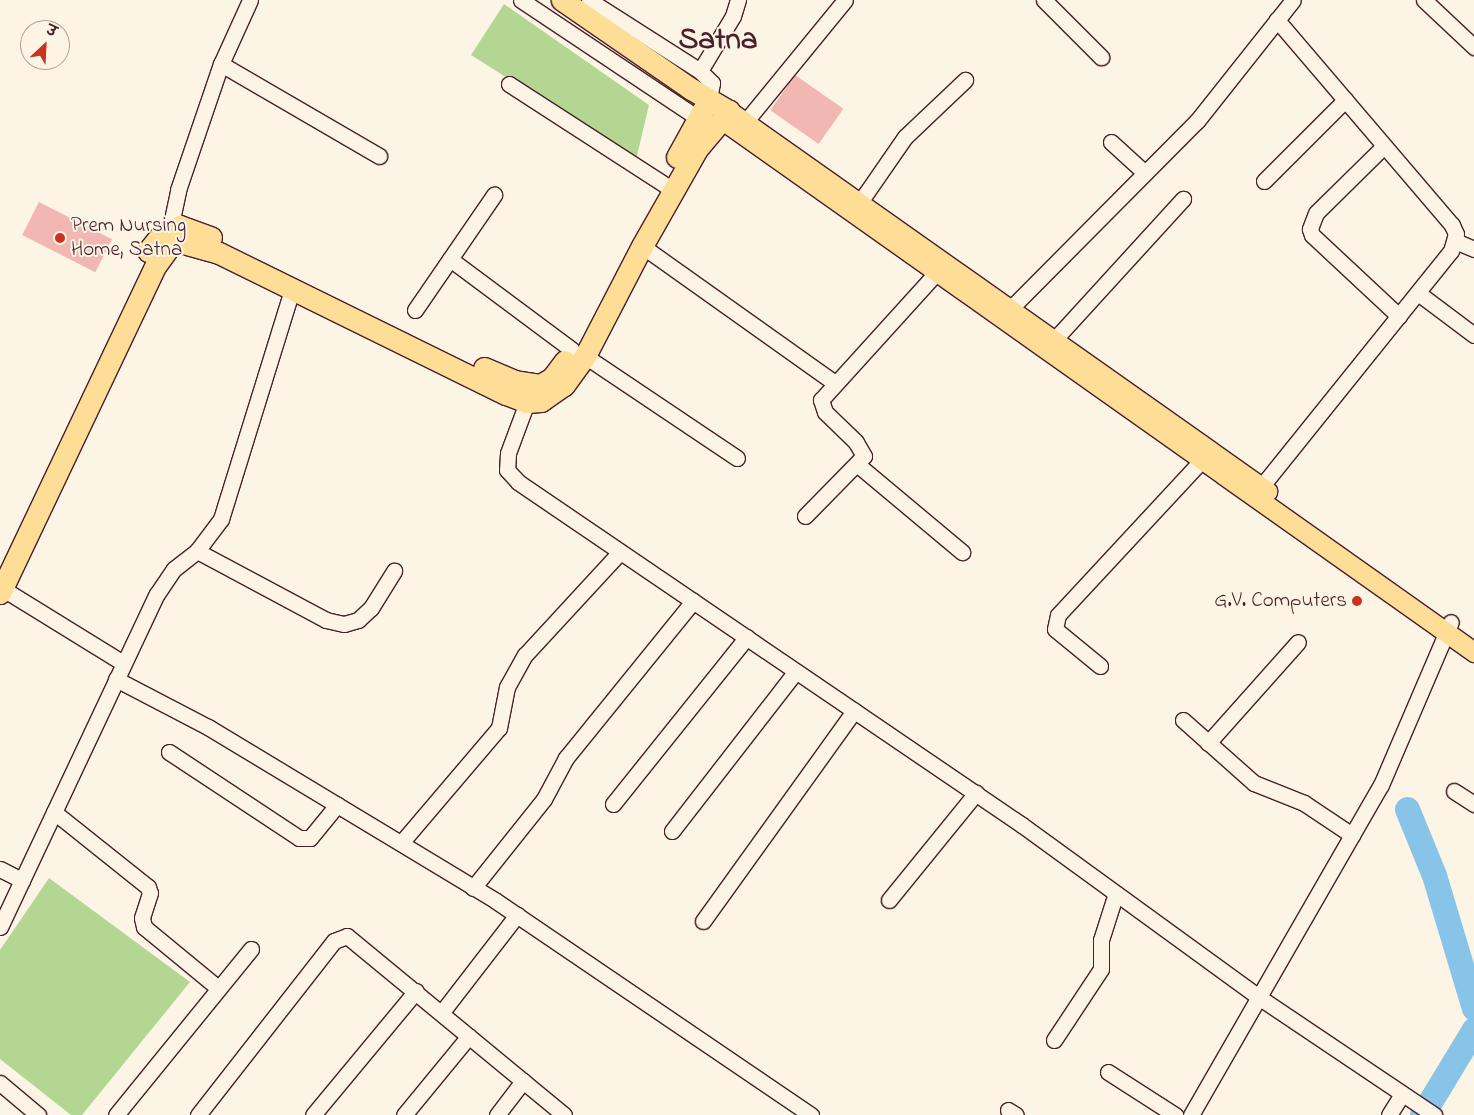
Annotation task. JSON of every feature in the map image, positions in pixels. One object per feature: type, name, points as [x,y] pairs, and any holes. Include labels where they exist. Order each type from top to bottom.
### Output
[{"type":"highway","points":[[0,565],[144,258],[161,235],[170,229],[180,226],[220,240],[515,382],[540,385],[552,378],[578,353],[668,187],[718,113],[691,81],[562,0]]},
{"type":"highway","points":[[1,589],[156,265],[170,246],[189,242],[292,289],[526,402],[541,401],[554,394],[642,246],[668,187]]},
{"type":"main road","points":[[718,113],[860,202],[1055,339],[1261,487],[1449,627],[1474,652]]},
{"type":"main road","points":[[718,113],[936,273],[1201,461],[1449,627],[1474,638]]},
{"type":"street","points":[[170,229],[178,190],[221,64],[250,0]]},
{"type":"street","points":[[521,0],[718,113],[845,0]]},
{"type":"street","points":[[590,0],[691,81],[733,16],[738,0]]},
{"type":"street","points":[[1044,0],[1101,57]]},
{"type":"street","points":[[1011,308],[1197,121],[1293,0]]},
{"type":"street","points":[[1424,0],[1474,47]]},
{"type":"street","points":[[1261,487],[1451,251],[1455,241],[1452,225],[1277,20]]},
{"type":"street","points":[[221,64],[379,156]]},
{"type":"street","points":[[860,202],[895,148],[965,80]]},
{"type":"street","points":[[509,84],[668,187]]},
{"type":"street","points":[[1264,181],[1345,100]]},
{"type":"street","points":[[1111,142],[1145,172]]},
{"type":"street","points":[[1384,146],[1316,213],[1310,228],[1316,239],[1399,316]]},
{"type":"street","points":[[414,310],[494,195]]},
{"type":"street","points":[[1055,339],[1183,199]]},
{"type":"street","points":[[1455,241],[1474,249]]},
{"type":"street","points":[[642,246],[835,383]]},
{"type":"street","points":[[450,259],[578,353],[737,458]]},
{"type":"street","points":[[805,516],[858,465],[864,456],[862,449],[821,405],[835,383],[936,273]]},
{"type":"street","points":[[0,927],[123,663],[165,580],[197,551],[221,519],[292,289]]},
{"type":"street","points":[[1418,292],[1474,335]]},
{"type":"street","points":[[526,402],[508,453],[508,470],[518,482],[976,793],[1260,998],[1434,1115]]},
{"type":"street","points":[[1100,666],[1055,629],[1058,615],[1201,461]]},
{"type":"street","points":[[858,465],[962,552]]},
{"type":"street","points":[[197,551],[326,620],[344,624],[358,620],[371,608],[394,571]]},
{"type":"street","points":[[400,844],[499,728],[507,687],[525,655],[620,552]]},
{"type":"street","points":[[1,589],[123,663]]},
{"type":"street","points":[[473,888],[544,799],[566,758],[693,601]]},
{"type":"street","points":[[1191,1115],[1381,785],[1449,627]]},
{"type":"street","points":[[613,804],[747,637]]},
{"type":"street","points":[[1208,742],[1298,642]]},
{"type":"street","points":[[672,831],[796,671]]},
{"type":"street","points":[[116,679],[208,727],[517,915],[802,1113]]},
{"type":"street","points":[[703,921],[854,710]]},
{"type":"street","points":[[1183,720],[1254,783],[1304,803],[1352,835]]},
{"type":"street","points":[[169,752],[299,838],[310,838],[337,805]]},
{"type":"street","points":[[1454,791],[1474,804]]},
{"type":"street","points":[[889,900],[976,793]]},
{"type":"street","points":[[54,812],[148,887],[150,893],[142,912],[144,927],[218,988]]},
{"type":"street","points":[[0,869],[22,880]]},
{"type":"street","points":[[1054,1040],[1101,969],[1101,940],[1116,893]]},
{"type":"street","points":[[442,1012],[517,915]]},
{"type":"street","points":[[198,1115],[339,937],[353,938],[564,1115]]},
{"type":"street","points":[[116,1115],[251,949]]},
{"type":"street","points":[[313,1115],[416,991]]},
{"type":"street","points":[[404,1115],[470,1036]]},
{"type":"street","points":[[1108,1072],[1175,1115]]},
{"type":"street","points":[[497,1115],[523,1081]]},
{"type":"street","points":[[0,1083],[38,1115]]},
{"type":"street","points":[[1388,1115],[1407,1096]]},
{"type":"green space","points":[[504,4],[649,105],[636,160],[471,55]]},
{"type":"green space","points":[[49,878],[190,982],[82,1115],[71,1115],[0,1059],[0,950]]},
{"type":"building","points":[[795,75],[843,109],[819,144],[770,110]]},
{"type":"building","points":[[39,202],[112,239],[95,272],[22,235]]},
{"type":"waterway","points":[[1407,809],[1434,875],[1474,1008]]},
{"type":"waterway","points":[[1422,1115],[1474,1029]]},
{"type":"place","name":"Prem Nursing Home, Satna","points":[[60,238]]},
{"type":"place","name":"G.V. Computers","points":[[1357,601]]},
{"type":"district","name":"Satna","points":[[718,41]]}]
